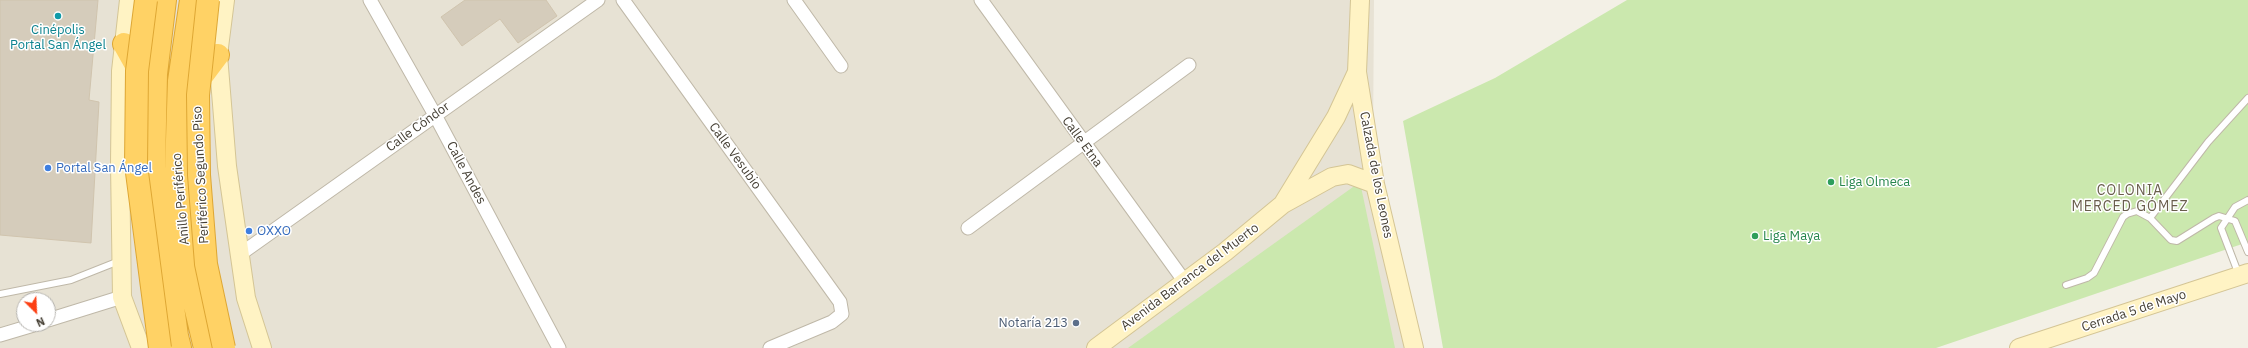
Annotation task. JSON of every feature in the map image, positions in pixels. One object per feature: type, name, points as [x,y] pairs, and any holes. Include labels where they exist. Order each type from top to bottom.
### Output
[{"type":"highway","points":[[146,0],[137,70],[136,165],[160,348]]},
{"type":"highway","name":"Anillo Periférico","points":[[165,0],[156,74],[154,168],[176,336],[180,348]]},
{"type":"highway","name":"Anillo Periférico","points":[[191,0],[179,81],[176,170],[191,289],[204,348]]},
{"type":"highway","name":"Periférico Segundo Piso","points":[[208,0],[198,95],[199,175],[206,264],[224,348]]},
{"type":"highway","points":[[124,44],[155,101]]},
{"type":"highway","points":[[178,108],[218,55]]},
{"type":"main road","points":[[129,0],[121,71],[120,164],[122,297],[141,348]]},
{"type":"main road","points":[[225,0],[218,55],[227,166],[252,348]]},
{"type":"main road","name":"Calzada de los Leones","points":[[1360,0],[1357,72],[1375,184],[1414,348]]},
{"type":"main road","name":"Avenida Barranca del Muerto","points":[[1283,204],[1336,118],[1357,72]]},
{"type":"main road","name":"Avenida Barranca del Muerto","points":[[1096,348],[1185,282],[1283,204],[1332,177],[1348,174],[1375,184]]},
{"type":"main road","name":"Cerrada 5 de Mayo","points":[[2019,348],[2245,277]]},
{"type":"main road","points":[[246,298],[262,348]]},
{"type":"main road","points":[[1402,348],[1410,326]]},
{"type":"street","name":"Calle Andes","points":[[370,0],[435,115],[559,348]]},
{"type":"street","name":"Calle Cóndor","points":[[239,256],[598,0]]},
{"type":"street","name":"Calle Vesubio","points":[[623,0],[840,302],[842,314],[832,322],[770,348]]},
{"type":"street","points":[[794,0],[841,66]]},
{"type":"street","name":"Calle Etna","points":[[981,0],[1185,282]]},
{"type":"street","points":[[968,228],[1189,65]]},
{"type":"street","points":[[56,318],[122,297]]},
{"type":"street","points":[[0,336],[16,331]]},
{"type":"lane","points":[[2150,218],[2208,142],[2248,98]]},
{"type":"lane","points":[[2245,277],[2221,228],[2235,207],[2248,200]]},
{"type":"lane","points":[[2066,285],[2087,278],[2094,273],[2123,217],[2137,211],[2150,218],[2171,240],[2177,242],[2219,216],[2235,221],[2248,252]]},
{"type":"lane","points":[[0,294],[71,280],[122,260]]},
{"type":"shaded area","points":[[0,0],[1374,0],[1373,142],[1413,348],[0,348]]},
{"type":"green space","name":"Liga Olmeca","points":[[1627,0],[2248,0],[2248,242],[1936,348],[1443,348],[1403,121],[1495,78]]},
{"type":"green space","points":[[1360,182],[1395,348],[1128,348]]},
{"type":"building","name":"Portal San Ángel","points":[[0,0],[98,0],[89,100],[99,102],[91,243],[0,235]]},
{"type":"building","points":[[465,0],[546,0],[557,16],[518,43],[500,19],[462,46],[441,17]]},
{"type":"place","name":"Cinépolis Portal San Ángel","points":[[58,16]]},
{"type":"place","name":"Portal San Ángel","points":[[48,168]]},
{"type":"place","name":"Liga Olmeca","points":[[1831,182]]},
{"type":"place","name":"OXXO","points":[[249,231]]},
{"type":"place","name":"Liga Maya","points":[[1755,236]]},
{"type":"place","name":"Notaría 213","points":[[1076,323]]},
{"type":"district","name":"COLONIA MERCED GÓMEZ","points":[[2130,200]]}]
